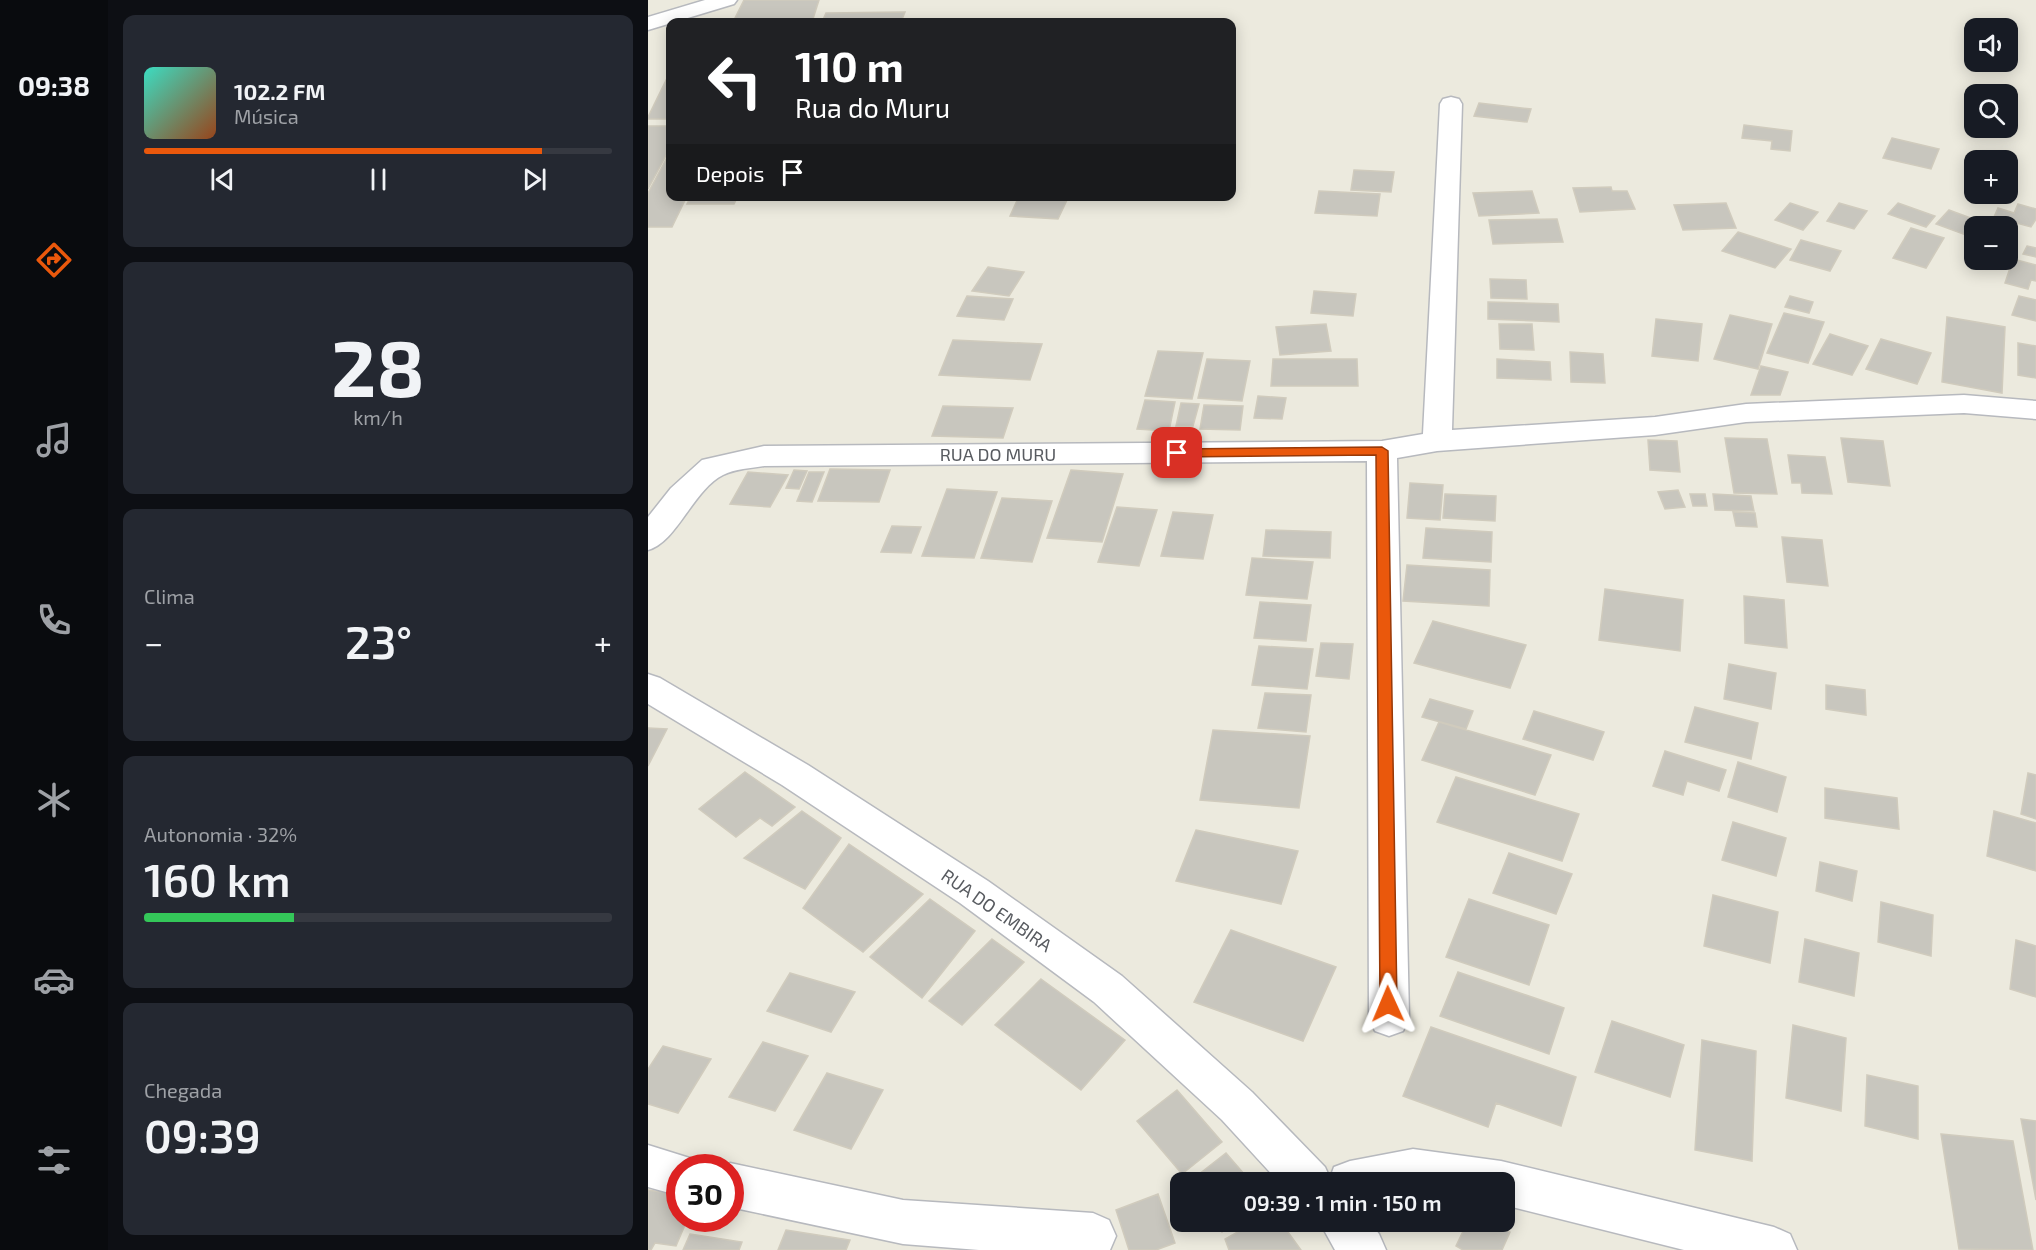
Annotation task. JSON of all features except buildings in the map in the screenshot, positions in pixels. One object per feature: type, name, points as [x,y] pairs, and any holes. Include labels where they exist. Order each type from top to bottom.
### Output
[{"type":"street","points":[[668,18],[728,0]]},
{"type":"street","points":[[648,24],[666,19]]},
{"type":"street","points":[[1437,441],[1451,104]]},
{"type":"street","name":"RUA DO MURU","points":[[648,539],[682,495],[713,467],[764,456],[1382,451],[1437,441],[1562,434],[1655,426],[1746,414],[1834,408],[1964,404],[2036,410]]},
{"type":"street","points":[[1382,451],[1389,1018]]},
{"type":"street","name":"RUA DO EMBIRA","points":[[648,687],[795,775],[974,892],[1108,989],[1237,1106],[1300,1172]]},
{"type":"street","points":[[648,1166],[666,1170]]},
{"type":"street","points":[[1402,1172],[1413,1170],[1428,1172]]},
{"type":"street","points":[[1515,1185],[1774,1250]]},
{"type":"street","points":[[744,1188],[903,1222],[1093,1236]]},
{"type":"street","points":[[1349,1232],[1363,1250]]},
{"type":"route","points":[[1177,453],[1382,451],[1386,632],[1388,1004]]}]
